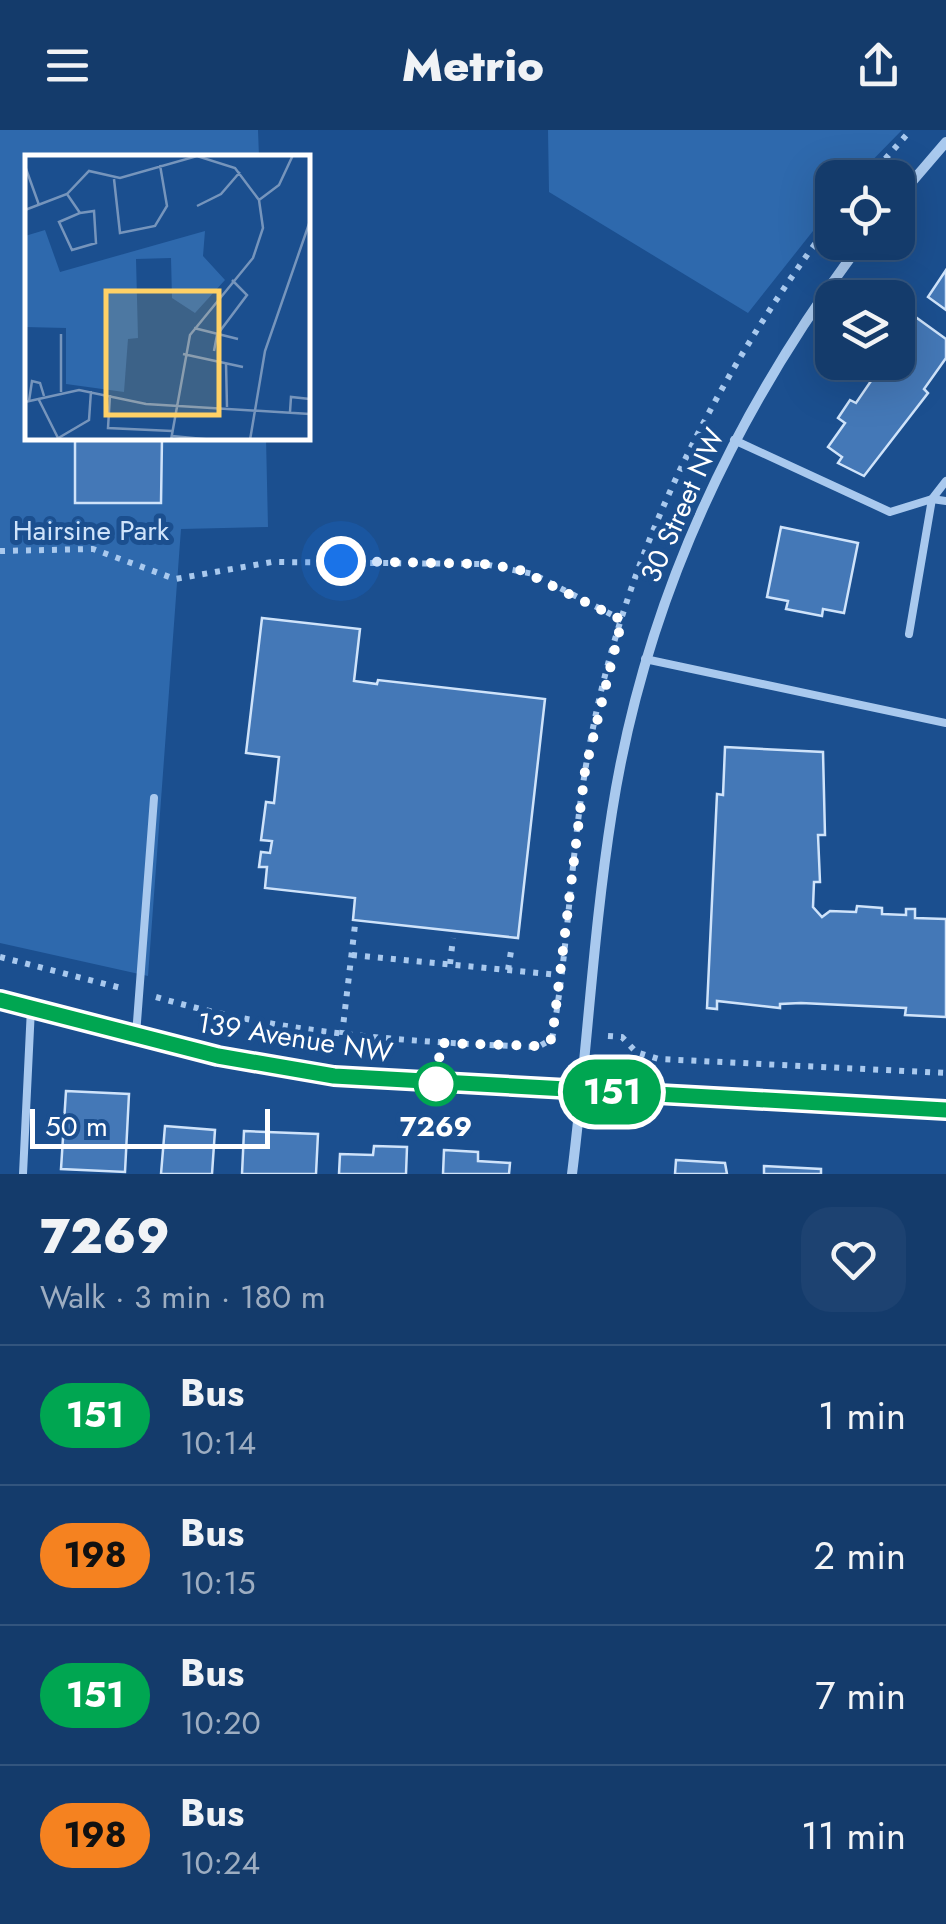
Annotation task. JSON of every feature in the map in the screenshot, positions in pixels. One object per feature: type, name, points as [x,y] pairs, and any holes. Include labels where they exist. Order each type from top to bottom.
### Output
[{"type":"street","points":[[915,178],[946,142]]},
{"type":"street","name":"30 Street NW","points":[[572,1174],[612,810],[645,659],[703,503],[734,440],[767,378],[849,260]]},
{"type":"street","name":"139 Avenue NW","points":[[0,1000],[218,1056],[334,1076],[946,1110]]},
{"type":"lane","points":[[734,440],[890,512],[932,499],[946,502]]},
{"type":"lane","points":[[909,634],[932,499],[946,481]]},
{"type":"lane","points":[[645,659],[946,723]]},
{"type":"lane","points":[[136,1035],[154,798]]},
{"type":"lane","points":[[24,1174],[31,1008]]},
{"type":"path","points":[[884,160],[911,130]]},
{"type":"path","points":[[0,957],[212,1014],[342,1035],[547,1044],[554,1032],[558,975],[591,736],[622,620],[663,507],[709,409],[751,336],[815,245]]},
{"type":"path","points":[[0,551],[93,549],[175,579],[272,562],[484,564],[533,574],[622,620]]},
{"type":"path","points":[[342,1035],[355,926]]},
{"type":"path","points":[[450,964],[453,938]]},
{"type":"path","points":[[508,970],[512,945]]},
{"type":"path","points":[[352,955],[558,975]]},
{"type":"path","points":[[554,1032],[569,1033]]},
{"type":"path","points":[[608,1036],[622,1037],[628,1046],[659,1059],[946,1073]]},
{"type":"path","points":[[626,1057],[628,1046]]},
{"type":"green space","name":"Hairsine Park","points":[[0,130],[258,130],[259,155],[25,155],[25,440],[266,440],[268,527],[181,529],[148,976],[0,943]]},
{"type":"green space","points":[[548,130],[902,130],[873,160],[815,160],[815,228],[748,313],[549,192]]},
{"type":"building","points":[[946,270],[946,310],[928,297]]},
{"type":"building","points":[[915,317],[946,339],[946,358],[924,389],[928,393],[864,476],[838,463],[842,457],[828,447],[845,423],[838,418],[850,400],[856,403],[872,380],[915,380]]},
{"type":"building","points":[[75,440],[162,440],[161,503],[75,503]]},
{"type":"building","points":[[781,527],[858,543],[844,613],[823,609],[822,616],[786,609],[788,601],[767,597]]},
{"type":"building","points":[[262,618],[360,629],[354,681],[377,684],[378,680],[545,699],[518,938],[353,920],[355,898],[265,888],[267,867],[259,867],[261,852],[270,853],[272,841],[261,840],[266,802],[274,803],[279,757],[246,753]]},
{"type":"building","points":[[725,747],[823,752],[825,835],[818,835],[820,882],[814,882],[813,907],[822,917],[830,911],[856,912],[857,906],[882,908],[882,914],[906,915],[906,909],[915,909],[915,918],[946,919],[946,1017],[905,1015],[906,1008],[801,1003],[780,1004],[780,1008],[717,1001],[717,1009],[707,1008],[717,794],[723,795]]},
{"type":"building","points":[[66,1091],[129,1094],[125,1172],[61,1169]]},
{"type":"building","points":[[165,1126],[215,1130],[212,1174],[161,1174]]},
{"type":"building","points":[[244,1131],[318,1134],[316,1174],[242,1174]]},
{"type":"building","points":[[374,1146],[407,1147],[406,1174],[339,1174],[340,1154],[373,1155]]},
{"type":"building","points":[[444,1150],[478,1152],[478,1161],[510,1163],[509,1174],[443,1174]]},
{"type":"building","points":[[676,1160],[725,1163],[727,1174],[675,1174]]},
{"type":"building","points":[[764,1166],[821,1169],[821,1174],[764,1174]]},
{"type":"bus line","name":"151","points":[[0,1000],[218,1056],[334,1076],[946,1110]]},
{"type":"place","name":"7269","points":[[436,1084]]},
{"type":"route","points":[[341,561],[484,564],[518,569],[569,590],[622,620],[607,668],[585,771],[552,1039],[538,1046],[441,1043],[436,1084]]}]
